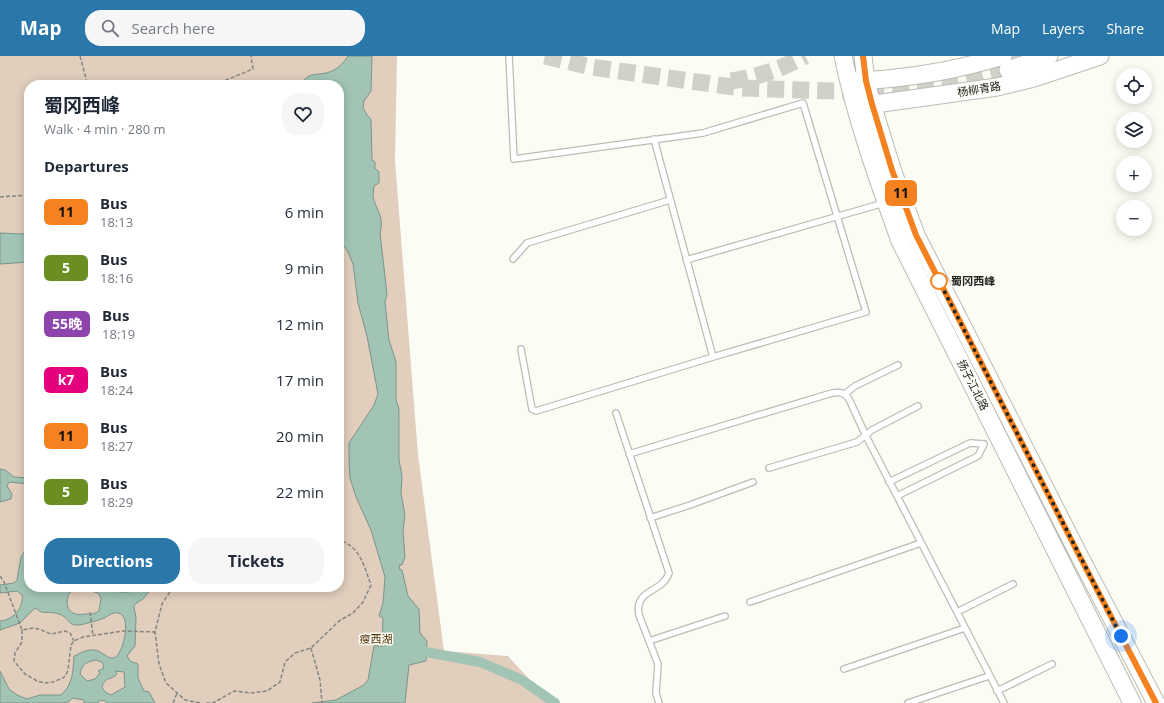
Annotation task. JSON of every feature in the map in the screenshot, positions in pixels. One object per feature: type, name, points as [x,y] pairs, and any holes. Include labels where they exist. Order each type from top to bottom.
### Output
[{"type":"main road","name":"扬子江北路","points":[[843,56],[855,106],[876,174],[900,241],[1132,703]]},
{"type":"main road","name":"扬子江北路","points":[[863,56],[866,81],[872,104],[892,170],[916,235],[1156,703]]},
{"type":"main road","points":[[849,82],[925,75],[975,64],[1006,63],[1049,56]]},
{"type":"main road","name":"杨柳青路","points":[[855,106],[997,87],[1034,78],[1100,56]]},
{"type":"lane","points":[[509,56],[514,159],[703,133],[803,103],[866,312],[536,411],[532,409],[521,348]]},
{"type":"lane","points":[[654,140],[713,357]]},
{"type":"lane","points":[[513,259],[527,243],[670,200]]},
{"type":"lane","points":[[686,260],[886,202]]},
{"type":"lane","points":[[845,394],[855,386],[898,365]]},
{"type":"lane","points":[[629,454],[839,392],[845,394],[849,399],[889,482],[1004,703]]},
{"type":"lane","points":[[769,468],[857,442],[872,430],[918,406]]},
{"type":"lane","points":[[616,413],[669,573],[666,580],[660,586],[646,594],[640,600],[638,607],[639,615],[658,664],[656,693],[659,703]]},
{"type":"lane","points":[[889,482],[970,443],[984,444],[978,456],[897,496]]},
{"type":"lane","points":[[650,518],[753,482]]},
{"type":"lane","points":[[750,602],[921,543]]},
{"type":"lane","points":[[957,612],[1013,584]]},
{"type":"lane","points":[[649,641],[724,616]]},
{"type":"lane","points":[[844,669],[965,628]]},
{"type":"lane","points":[[997,691],[1052,664]]},
{"type":"lane","points":[[908,703],[989,676]]},
{"type":"path","points":[[80,56],[86,80]]},
{"type":"path","points":[[226,80],[252,69],[251,56]]},
{"type":"path","points":[[0,197],[24,195]]},
{"type":"path","points":[[206,703],[213,703],[234,692],[250,693],[267,691],[280,682],[285,662],[295,653],[311,648],[339,621],[353,613],[363,602],[371,585],[365,567],[357,551],[344,542]]},
{"type":"path","points":[[0,576],[4,582],[22,630],[22,642],[15,653],[14,661],[25,674],[37,681],[46,683],[63,678],[68,670],[72,645],[74,641],[83,637],[123,631],[155,632]]},
{"type":"path","points":[[170,592],[162,604],[155,632],[159,664],[166,683],[185,700],[201,703]]},
{"type":"path","points":[[90,612],[93,636]]},
{"type":"path","points":[[22,630],[33,628],[51,634],[65,631],[70,633],[74,641]]},
{"type":"path","points":[[311,648],[320,680],[322,703]]},
{"type":"path","points":[[173,703],[177,693]]},
{"type":"green space","name":"瘦西湖","points":[[0,56],[397,56],[395,161],[418,455],[444,651],[508,656],[551,703],[0,703]]},
{"type":"shaded area","name":"瘦西湖","points":[[348,56],[372,56],[371,91],[364,101],[363,108],[371,119],[372,160],[375,162],[375,168],[379,172],[379,183],[374,186],[373,196],[381,217],[380,233],[387,294],[385,302],[389,340],[396,362],[396,400],[399,409],[399,460],[402,476],[401,493],[405,515],[403,531],[405,557],[402,565],[399,565],[400,570],[402,570],[408,596],[419,609],[420,633],[427,641],[426,661],[409,665],[405,703],[312,703],[336,700],[364,685],[368,680],[374,646],[382,646],[383,618],[379,616],[383,603],[385,577],[371,530],[356,497],[350,478],[349,443],[374,405],[378,394],[367,336],[358,303],[353,264],[344,247],[344,80],[305,80],[312,75],[333,71]]},
{"type":"shaded area","points":[[0,233],[24,233],[24,262],[0,264]]},
{"type":"shaded area","points":[[0,469],[5,470],[14,477],[24,478],[24,484],[9,482],[7,486],[12,494],[11,499],[0,502]]},
{"type":"shaded area","points":[[24,552],[24,592],[70,592],[67,604],[69,610],[75,614],[90,614],[99,611],[101,598],[98,593],[94,592],[148,592],[144,598],[134,605],[136,617],[135,646],[127,656],[130,661],[138,664],[138,678],[144,691],[149,692],[155,703],[107,703],[100,700],[98,703],[84,703],[84,700],[73,698],[68,702],[62,703],[0,703],[0,671],[9,689],[17,695],[27,699],[40,695],[61,695],[68,687],[70,682],[73,672],[74,656],[91,650],[114,658],[119,653],[124,641],[126,626],[125,620],[122,615],[118,613],[102,619],[75,625],[57,613],[41,612],[35,608],[20,623],[0,630],[0,621],[13,616],[21,604],[22,595],[17,591],[0,593],[0,585],[14,583],[17,580],[21,557]],"holes":[[[96,660],[102,662],[104,668],[98,671],[100,673],[95,679],[87,681],[80,674],[82,668],[85,664]],[[115,671],[124,672],[125,687],[111,695],[105,692],[102,687],[106,680],[117,674]]]},
{"type":"waterway","points":[[415,650],[480,662],[522,680],[555,703]]},
{"type":"tunnel","points":[[545,56],[591,67],[740,88],[834,91],[895,90],[957,83],[1008,70]]},
{"type":"tunnel","points":[[731,81],[769,72],[805,56]]},
{"type":"tunnel","points":[[989,66],[1019,56]]},
{"type":"bus line","name":"11","points":[[863,56],[866,81],[872,104],[892,170],[916,235],[1156,703]]},
{"type":"place","name":"蜀冈西峰","points":[[939,281]]},
{"type":"route","points":[[939,281],[937,277],[1121,636]]}]
